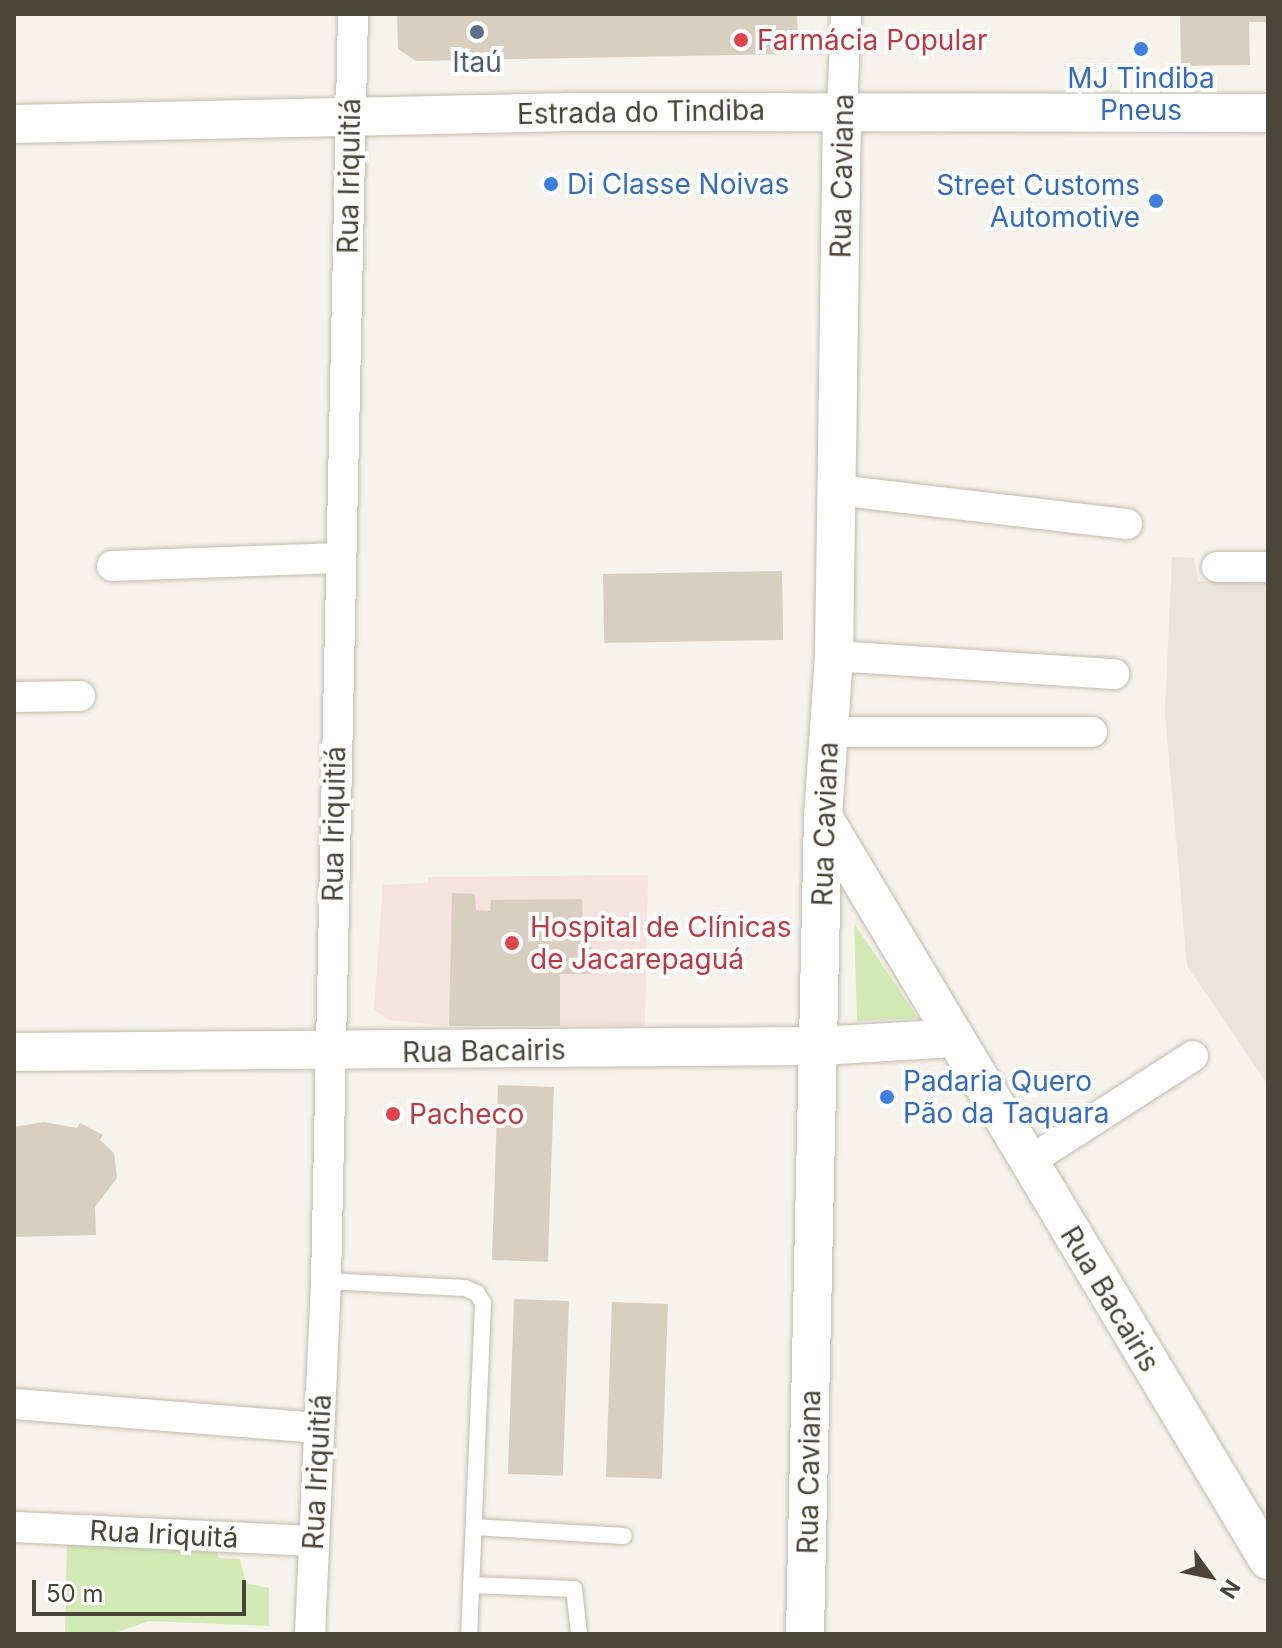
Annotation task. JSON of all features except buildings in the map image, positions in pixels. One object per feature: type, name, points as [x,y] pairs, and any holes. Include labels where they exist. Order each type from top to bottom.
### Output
[{"type":"street","name":"Rua Iriquitiá","points":[[310,1634],[326,1281],[353,14]]},
{"type":"street","name":"Rua Caviana","points":[[805,1634],[823,817],[834,656],[846,14]]},
{"type":"street","name":"Estrada do Tindiba","points":[[14,124],[842,110],[1268,113]]},
{"type":"street","points":[[837,490],[1127,524]]},
{"type":"street","points":[[112,566],[340,558]]},
{"type":"street","points":[[1217,567],[1268,567]]},
{"type":"street","points":[[834,656],[1114,674]]},
{"type":"street","points":[[14,697],[80,696]]},
{"type":"street","points":[[829,732],[1092,732]]},
{"type":"street","name":"Rua Bacairis","points":[[823,817],[1268,1560]]},
{"type":"street","name":"Rua Bacairis","points":[[14,1052],[329,1053],[820,1046],[953,1038]]},
{"type":"street","points":[[1028,1162],[1193,1056]]},
{"type":"street","points":[[14,1404],[319,1428]]},
{"type":"street","name":"Rua Iriquitá","points":[[14,1527],[314,1541]]},
{"type":"lane","points":[[326,1281],[465,1288],[477,1293],[484,1317],[469,1634]]},
{"type":"lane","points":[[474,1527],[624,1536]]},
{"type":"lane","points":[[471,1585],[574,1589],[579,1634]]},
{"type":"shaded area","points":[[1172,557],[1194,558],[1198,581],[1268,583],[1268,1085],[1187,966],[1165,712]]},
{"type":"shaded area","name":"Hospital de Clínicas de Jacarepaguá","points":[[648,875],[645,1026],[449,1026],[389,1020],[374,1010],[383,885],[428,883],[428,877]]},
{"type":"green space","points":[[854,923],[918,1018],[857,1021]]},
{"type":"green space","points":[[67,1539],[214,1544],[219,1558],[240,1559],[246,1583],[269,1588],[269,1626],[149,1621],[112,1634],[65,1634]]},
{"type":"place","name":"Itaú","points":[[477,32]]},
{"type":"place","name":"Farmácia Popular","points":[[741,40]]},
{"type":"place","name":"MJ Tindiba Pneus","points":[[1141,49]]},
{"type":"place","name":"Di Classe Noivas","points":[[551,184]]},
{"type":"place","name":"Street Customs Automotive","points":[[1156,201]]},
{"type":"place","name":"Hospital de Clínicas de Jacarepaguá","points":[[512,943]]},
{"type":"place","name":"Padaria Quero Pão da Taquara","points":[[887,1097]]},
{"type":"place","name":"Pacheco","points":[[393,1114]]}]
